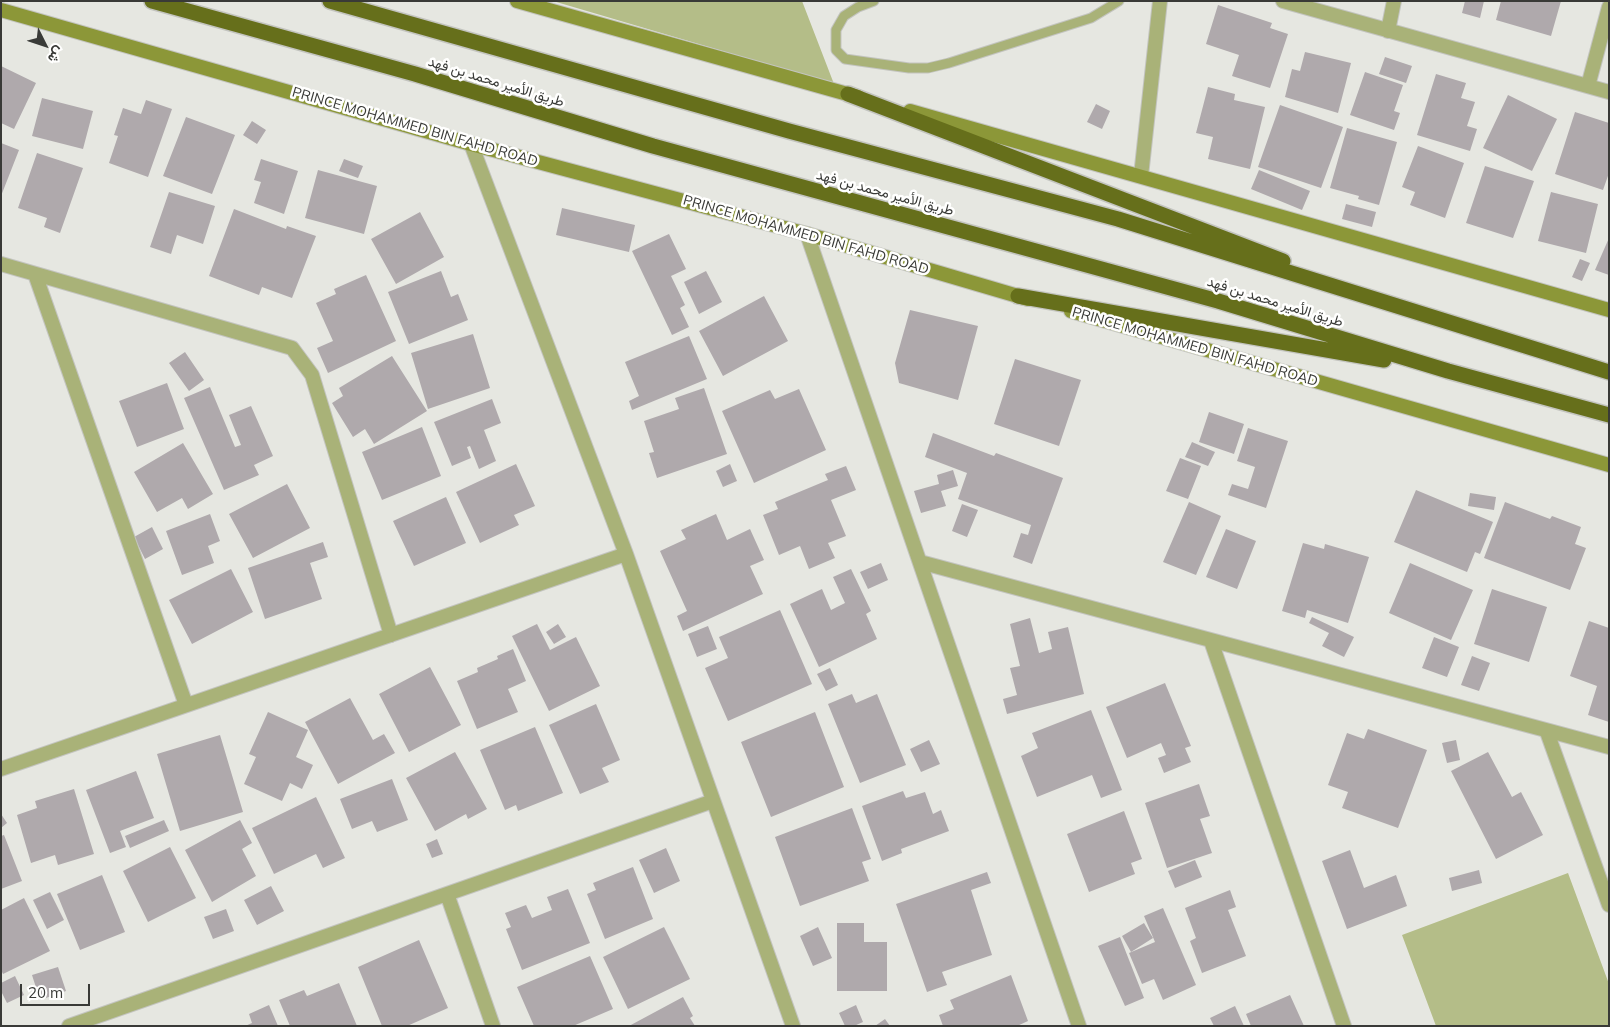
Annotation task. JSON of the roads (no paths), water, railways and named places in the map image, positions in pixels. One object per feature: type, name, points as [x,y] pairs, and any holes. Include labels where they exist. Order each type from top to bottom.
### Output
[{"type":"highway","name":"طريق الأمير محمد بن فهد","points":[[152,1],[414,74],[653,146],[1218,301],[1448,372],[1609,415]]},
{"type":"highway","points":[[330,1],[798,134],[1118,219],[1609,372]]},
{"type":"highway","points":[[848,94],[1422,314]]},
{"type":"highway","points":[[1018,296],[1448,372]]},
{"type":"main road","points":[[517,1],[1141,176],[1609,310]]},
{"type":"main road","name":"PRINCE MOHAMMED BIN FAHD ROAD","points":[[1,10],[471,144],[807,234],[1609,465]]},
{"type":"street","points":[[1141,176],[1160,1]]},
{"type":"street","points":[[1283,1],[1609,92]]},
{"type":"street","points":[[1388,30],[1394,1]]},
{"type":"street","points":[[1588,86],[1609,7]]},
{"type":"street","points":[[471,144],[626,554],[793,1026]]},
{"type":"street","points":[[807,234],[1079,1026]]},
{"type":"street","points":[[1,264],[292,348],[312,375],[391,635]]},
{"type":"street","points":[[35,274],[186,705]]},
{"type":"street","points":[[1,768],[626,554]]},
{"type":"street","points":[[920,562],[1609,748]]},
{"type":"street","points":[[1211,641],[1344,1026]]},
{"type":"street","points":[[1546,732],[1609,905]]},
{"type":"street","points":[[69,1026],[713,801]]},
{"type":"street","points":[[447,894],[493,1026]]},
{"type":"lane","points":[[874,1],[858,7],[844,16],[836,30],[836,50],[845,59],[909,68],[928,68],[948,63],[1091,18],[1119,1]]}]
